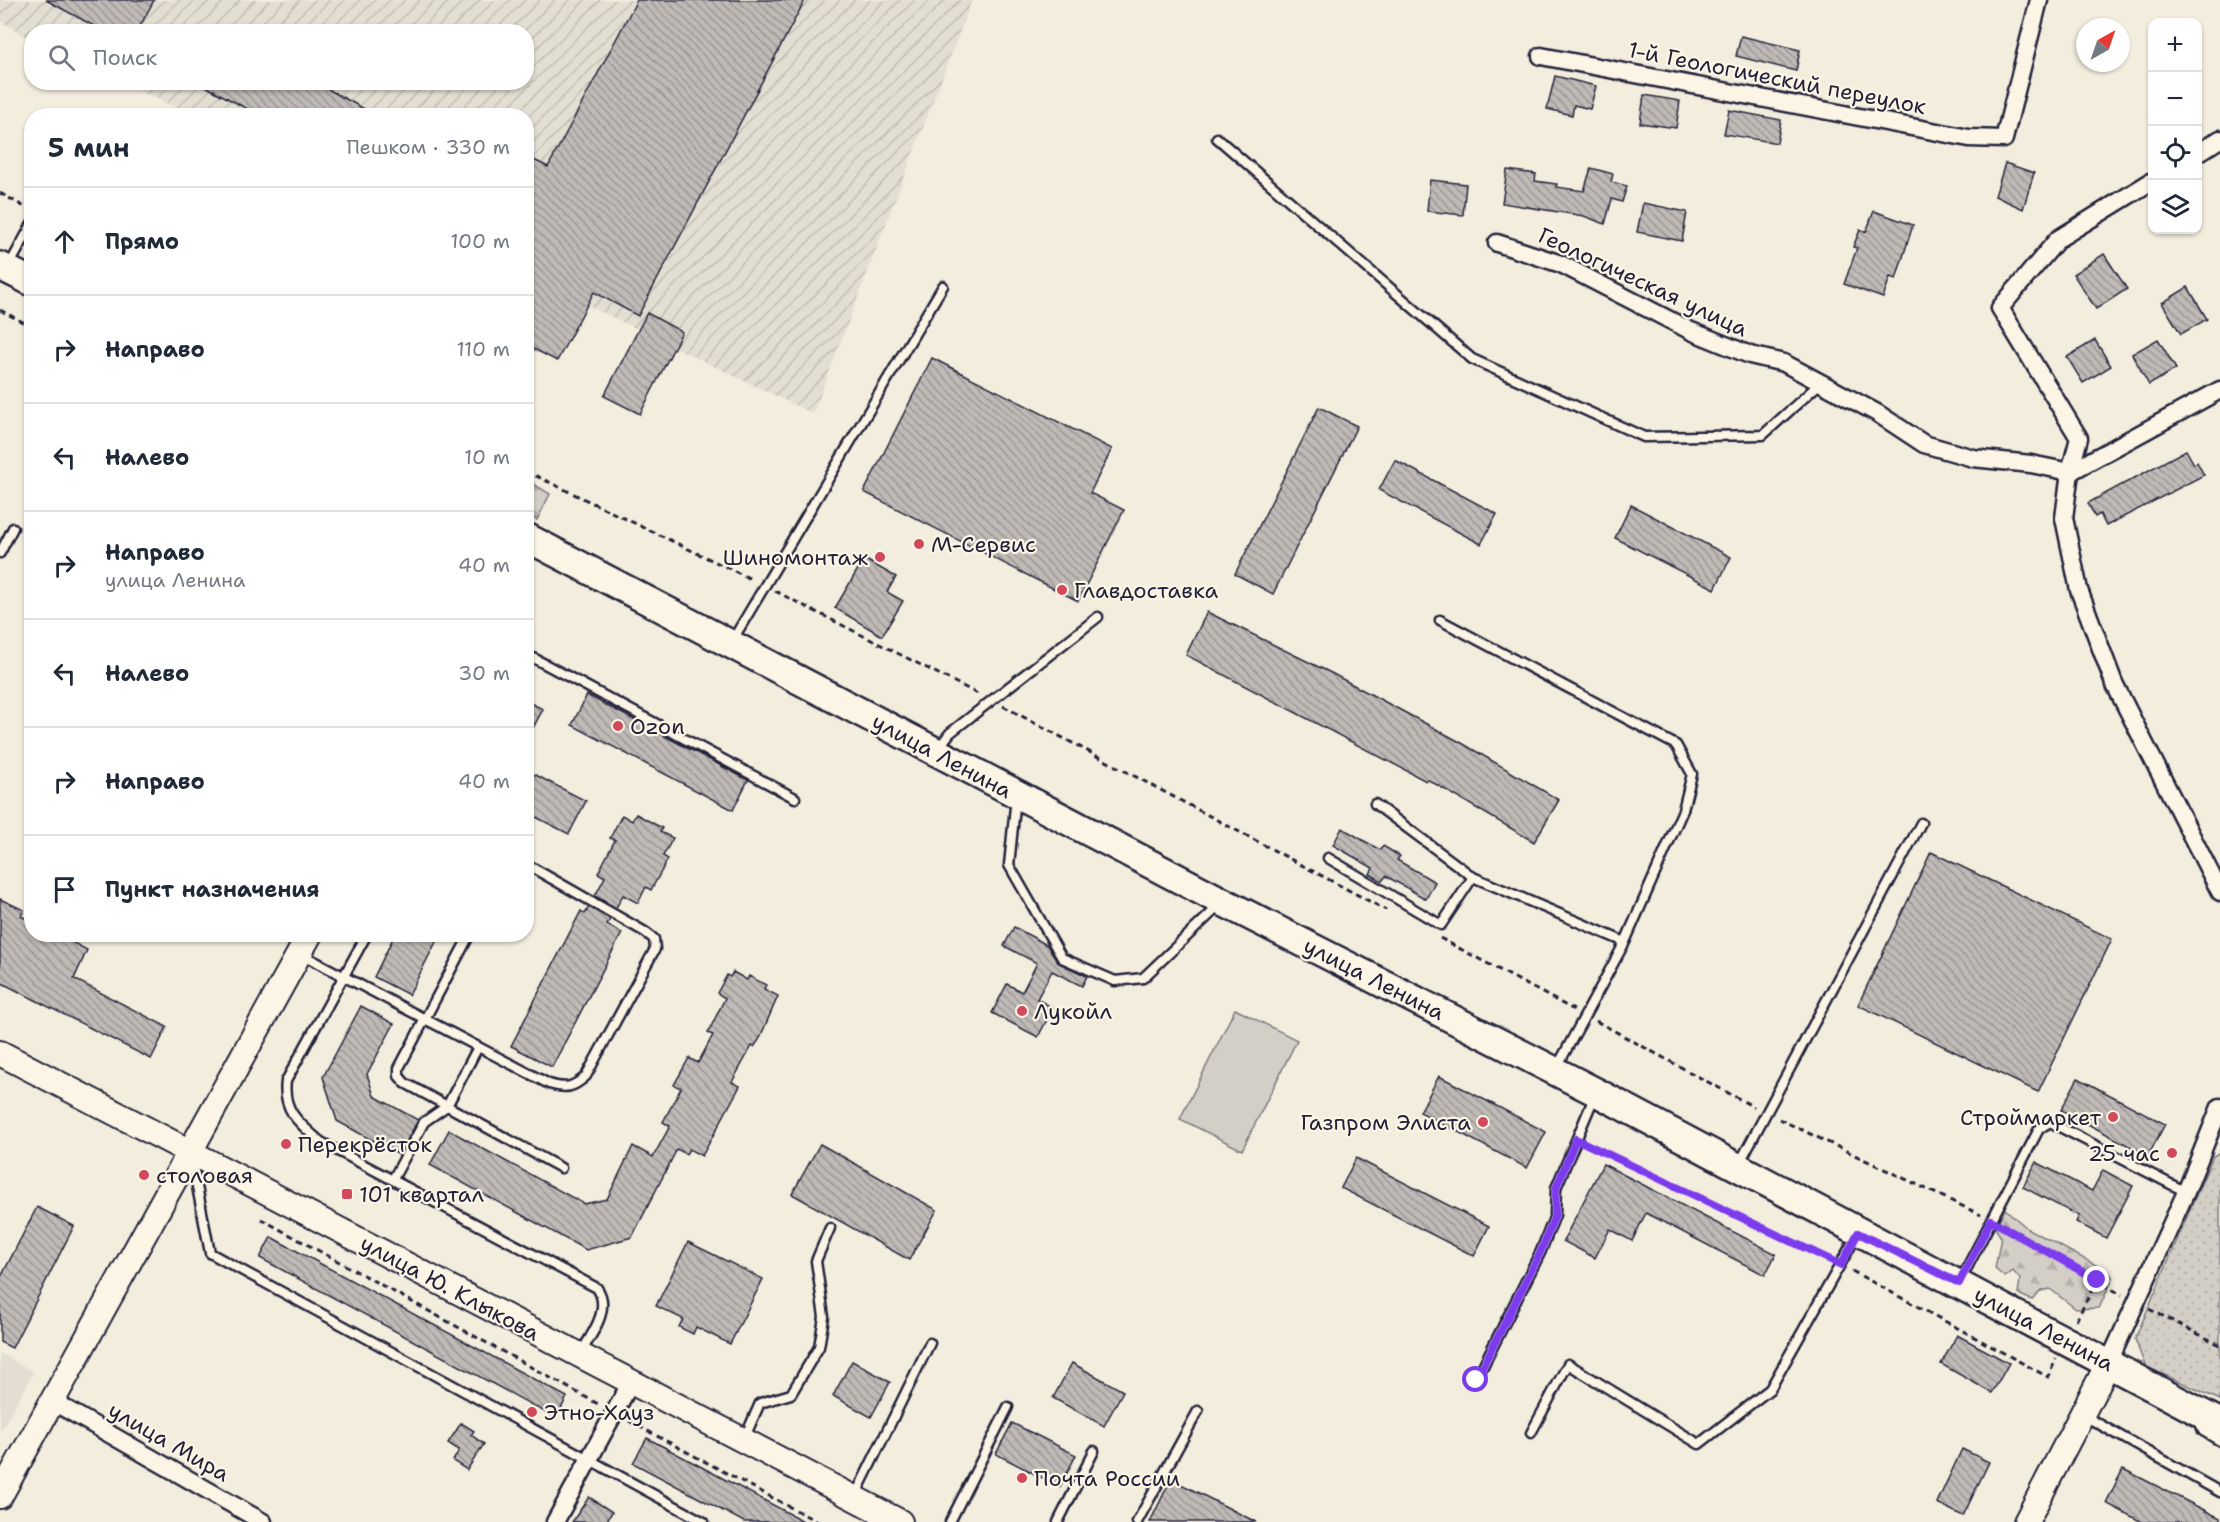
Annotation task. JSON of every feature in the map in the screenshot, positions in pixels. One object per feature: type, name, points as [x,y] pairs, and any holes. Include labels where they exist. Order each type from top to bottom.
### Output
[{"type":"main road","points":[[4,268],[24,278]]},
{"type":"main road","name":"улица Ленина","points":[[534,544],[1224,902],[1596,1092],[2220,1423]]},
{"type":"main road","points":[[0,1496],[305,944]]},
{"type":"main road","name":"улица Ю. Клыкова","points":[[0,1053],[900,1522]]},
{"type":"main road","points":[[2026,1522],[2108,1364]]},
{"type":"street","name":"1-й Геологический переулок","points":[[1541,56],[1969,138],[2004,139],[2039,0]]},
{"type":"street","points":[[2202,150],[2220,139]]},
{"type":"street","points":[[2148,183],[2058,239],[2000,308],[2079,438],[2070,472],[2064,518],[2079,590],[2114,683],[2220,892]]},
{"type":"street","name":"Геологическая улица","points":[[1497,243],[1561,264],[1691,331],[1750,355],[1784,363],[1819,384],[1877,413],[1924,444],[1974,458],[2031,464],[2070,472]]},
{"type":"street","points":[[2070,472],[2220,390]]},
{"type":"street","points":[[2108,1364],[2134,1302],[2186,1192],[2218,1113]]},
{"type":"street","points":[[555,1522],[631,1382]]},
{"type":"street","name":"улица Мира","points":[[52,1401],[263,1522]]},
{"type":"lane","points":[[1217,138],[1472,358],[1644,437],[1762,435],[1819,384]]},
{"type":"lane","points":[[4,268],[24,237]]},
{"type":"lane","points":[[730,644],[942,286]]},
{"type":"lane","points":[[0,553],[13,528]]},
{"type":"lane","points":[[936,753],[942,741],[1098,617]]},
{"type":"lane","points":[[1440,620],[1676,745],[1692,774],[1683,810],[1625,942],[1583,1014],[1555,1071]]},
{"type":"lane","points":[[534,658],[795,798]]},
{"type":"lane","points":[[1017,794],[1009,865],[1062,958],[1115,981],[1143,978],[1224,902]]},
{"type":"lane","points":[[1375,804],[1473,877],[1625,942]]},
{"type":"lane","points":[[1737,1167],[1921,823]]},
{"type":"lane","points":[[1328,858],[1441,925],[1473,877]]},
{"type":"lane","points":[[305,944],[343,978],[549,1084],[563,1088],[574,1086],[586,1076],[655,949],[654,939],[534,869]]},
{"type":"lane","points":[[363,942],[286,1081],[285,1104],[291,1114],[321,1142],[597,1288],[603,1296],[603,1308],[579,1355]]},
{"type":"lane","points":[[466,942],[399,1068],[399,1076],[405,1083],[561,1168]]},
{"type":"lane","points":[[393,1179],[424,1122],[447,1106],[478,1047]]},
{"type":"lane","points":[[1476,1380],[1541,1251],[1555,1215],[1556,1188],[1596,1092]]},
{"type":"lane","points":[[1959,1283],[2039,1129],[2050,1122],[2186,1192]]},
{"type":"lane","points":[[190,1152],[210,1253],[704,1522]]},
{"type":"lane","points":[[744,1441],[760,1403],[791,1394],[819,1347],[824,1317],[816,1261],[830,1228]]},
{"type":"lane","points":[[1531,1433],[1568,1364],[1699,1444],[1770,1389],[1858,1233]]},
{"type":"lane","points":[[854,1498],[930,1343]]},
{"type":"lane","points":[[950,1522],[1008,1407]]},
{"type":"lane","points":[[2194,1409],[2203,1431],[2220,1441]]},
{"type":"lane","points":[[1137,1522],[1198,1411]]},
{"type":"lane","points":[[2082,1414],[2220,1492]]},
{"type":"lane","points":[[1058,1522],[1094,1451]]},
{"type":"path","points":[[0,193],[24,206]]},
{"type":"path","points":[[0,310],[24,323]]},
{"type":"path","points":[[534,475],[765,586],[992,701],[1393,914]]},
{"type":"path","points":[[1435,936],[1766,1113],[1991,1220],[2134,1302],[2220,1345]]},
{"type":"path","points":[[1576,1139],[1841,1265],[2048,1377],[2057,1358]]},
{"type":"path","points":[[261,1219],[818,1522]]},
{"type":"path","points":[[2072,1329],[2097,1280]]},
{"type":"shaded area","points":[[0,0],[972,0],[813,414],[534,279],[534,108],[177,108],[138,90],[534,90],[534,24],[24,24],[24,35],[0,21]]},
{"type":"shaded area","points":[[0,1353],[34,1372],[0,1432]]},
{"type":"green space","points":[[534,484],[550,494],[537,520],[534,518]]},
{"type":"green space","points":[[1235,1009],[1297,1040],[1242,1150],[1180,1119]]},
{"type":"green space","points":[[2220,1152],[2220,1400],[2145,1366],[2135,1339],[2213,1156]]},
{"type":"green space","points":[[2005,1209],[2028,1229],[2109,1272],[2113,1278],[2099,1308],[2076,1309],[2050,1289],[2041,1291],[2032,1300],[2018,1294],[2020,1279],[2013,1271],[2005,1277],[1995,1269],[2001,1237],[1995,1228]]},
{"type":"building","points":[[46,0],[154,0],[141,24],[90,24]]},
{"type":"building","points":[[637,0],[805,0],[638,316],[594,292],[557,361],[534,349],[534,160],[548,167]]},
{"type":"building","points":[[1741,36],[1800,50],[1796,71],[1736,56]]},
{"type":"building","points":[[1555,76],[1596,86],[1590,109],[1574,105],[1572,115],[1547,109]]},
{"type":"building","points":[[213,90],[330,90],[362,108],[245,108]]},
{"type":"building","points":[[1644,95],[1680,101],[1676,128],[1640,123]]},
{"type":"building","points":[[1729,110],[1781,120],[1777,143],[1724,134]]},
{"type":"building","points":[[2005,163],[2034,173],[2023,209],[1995,196]]},
{"type":"building","points":[[1591,168],[1613,174],[1611,182],[1627,186],[1622,202],[1612,199],[1605,224],[1584,216],[1502,203],[1507,170],[1536,174],[1535,181],[1584,191]]},
{"type":"building","points":[[1430,180],[1466,184],[1463,215],[1427,211]]},
{"type":"building","points":[[1643,203],[1687,212],[1682,241],[1637,232]]},
{"type":"building","points":[[1874,211],[1913,225],[1896,279],[1890,277],[1883,298],[1844,284],[1857,248],[1853,247],[1860,230],[1866,232]]},
{"type":"building","points":[[2104,254],[2127,289],[2096,309],[2073,274]]},
{"type":"building","points":[[2188,287],[2207,319],[2181,334],[2162,303]]},
{"type":"building","points":[[647,313],[682,332],[640,414],[604,396]]},
{"type":"building","points":[[2158,339],[2176,369],[2149,385],[2132,354]]},
{"type":"building","points":[[2095,340],[2111,366],[2083,383],[2067,357]]},
{"type":"building","points":[[932,358],[1112,449],[1090,493],[1124,510],[1078,601],[864,492]]},
{"type":"building","points":[[1319,407],[1357,426],[1273,594],[1235,574]]},
{"type":"building","points":[[2186,450],[2194,464],[2197,462],[2204,475],[2106,526],[2100,514],[2095,517],[2088,503]]},
{"type":"building","points":[[1395,460],[1497,514],[1481,544],[1379,490]]},
{"type":"building","points":[[1631,505],[1731,557],[1715,589],[1615,538]]},
{"type":"building","points":[[864,559],[896,577],[887,592],[903,601],[882,636],[835,608]]},
{"type":"building","points":[[1207,612],[1331,673],[1460,742],[1559,800],[1534,842],[1427,779],[1426,781],[1186,655]]},
{"type":"building","points":[[587,695],[748,780],[733,810],[572,725]]},
{"type":"building","points":[[534,705],[543,709],[534,726]]},
{"type":"building","points":[[534,774],[586,801],[569,834],[534,816]]},
{"type":"building","points":[[636,814],[662,828],[660,832],[673,838],[663,856],[668,859],[651,890],[646,887],[638,903],[623,895],[616,908],[595,896],[605,877],[598,873],[615,840],[610,838],[622,815],[632,821]]},
{"type":"building","points":[[1342,828],[1380,850],[1383,846],[1400,856],[1397,860],[1435,882],[1426,899],[1386,876],[1382,881],[1370,874],[1373,868],[1333,845]]},
{"type":"building","points":[[1931,852],[2112,939],[2038,1092],[1858,1005]]},
{"type":"building","points":[[0,899],[24,910],[21,916],[24,918],[24,942],[72,942],[87,950],[74,979],[167,1027],[151,1059],[0,982]]},
{"type":"building","points":[[589,907],[610,919],[607,925],[622,933],[552,1067],[511,1046],[581,911],[585,914]]},
{"type":"building","points":[[1014,927],[1047,945],[1059,963],[1087,976],[1082,986],[1052,971],[1037,999],[1053,1008],[1038,1037],[992,1013],[1007,984],[1022,992],[1037,963],[1004,946]]},
{"type":"building","points":[[391,942],[436,942],[409,995],[374,977]]},
{"type":"building","points":[[733,972],[747,980],[749,976],[766,985],[764,989],[778,996],[759,1040],[754,1047],[752,1046],[732,1082],[740,1086],[702,1156],[689,1149],[686,1154],[677,1149],[632,1237],[586,1250],[430,1165],[449,1130],[584,1204],[607,1199],[633,1146],[653,1157],[670,1126],[663,1122],[681,1088],[674,1085],[689,1058],[698,1063],[713,1035],[708,1033],[725,998],[717,993],[727,975],[730,977]]},
{"type":"building","points":[[361,1006],[394,1024],[367,1074],[374,1096],[418,1120],[399,1155],[337,1121],[323,1077]]},
{"type":"building","name":"Газпром Элиста","points":[[1439,1076],[1546,1132],[1527,1168],[1420,1112]]},
{"type":"building","name":"Строймаркет","points":[[2078,1078],[2165,1124],[2148,1156],[2061,1110]]},
{"type":"building","points":[[820,1144],[937,1210],[909,1260],[792,1194]]},
{"type":"building","points":[[1356,1158],[1489,1226],[1474,1256],[1341,1188]]},
{"type":"building","points":[[2036,1162],[2092,1191],[2103,1170],[2133,1186],[2106,1238],[2076,1222],[2079,1216],[2023,1187]]},
{"type":"building","points":[[1603,1164],[1776,1254],[1765,1275],[1646,1213],[1632,1241],[1610,1229],[1595,1258],[1563,1241]]},
{"type":"building","points":[[37,1207],[74,1226],[12,1348],[0,1342],[0,1279]]},
{"type":"building","points":[[271,1237],[567,1397],[556,1418],[260,1258]]},
{"type":"building","points":[[688,1242],[763,1279],[730,1344],[696,1327],[693,1334],[679,1327],[683,1319],[656,1306]]},
{"type":"building","points":[[1957,1335],[2009,1363],[1992,1393],[1941,1364]]},
{"type":"building","points":[[852,1361],[890,1382],[871,1417],[833,1396]]},
{"type":"building","points":[[1072,1363],[1123,1391],[1104,1426],[1053,1398]]},
{"type":"building","points":[[461,1423],[474,1431],[471,1435],[484,1444],[467,1470],[453,1461],[459,1450],[448,1443]]},
{"type":"building","points":[[1012,1423],[1076,1455],[1060,1487],[996,1454]]},
{"type":"building","points":[[647,1438],[805,1522],[744,1522],[633,1463]]},
{"type":"building","points":[[1962,1449],[1989,1462],[1963,1516],[1937,1503]]},
{"type":"building","points":[[2123,1469],[2220,1518],[2220,1522],[2142,1522],[2106,1503]]},
{"type":"building","points":[[1171,1479],[1256,1522],[1150,1522]]},
{"type":"building","points":[[589,1497],[612,1512],[606,1522],[572,1522]]},
{"type":"place","name":"М-Сервис","points":[[919,544]]},
{"type":"place","name":"Шиномонтаж","points":[[880,557]]},
{"type":"place","name":"Главдоставка","points":[[1062,590]]},
{"type":"place","name":"Ozon","points":[[618,726]]},
{"type":"place","name":"Лукойл","points":[[1022,1011]]},
{"type":"place","name":"Строймаркет","points":[[2113,1117]]},
{"type":"place","name":"Газпром Элиста","points":[[1483,1122]]},
{"type":"place","name":"Перекрёсток","points":[[286,1144]]},
{"type":"place","name":"25 час","points":[[2172,1153]]},
{"type":"place","name":"столовая","points":[[144,1175]]},
{"type":"place","name":"101 квартал","points":[[347,1194]]},
{"type":"place","name":"Этно-Хауз","points":[[532,1412]]},
{"type":"place","name":"Почта России","points":[[1022,1478]]},
{"type":"route","points":[[1476,1380],[1541,1251],[1555,1215],[1556,1188],[1576,1139],[1841,1265],[1858,1233],[1959,1283],[1991,1220],[2097,1280]]}]
